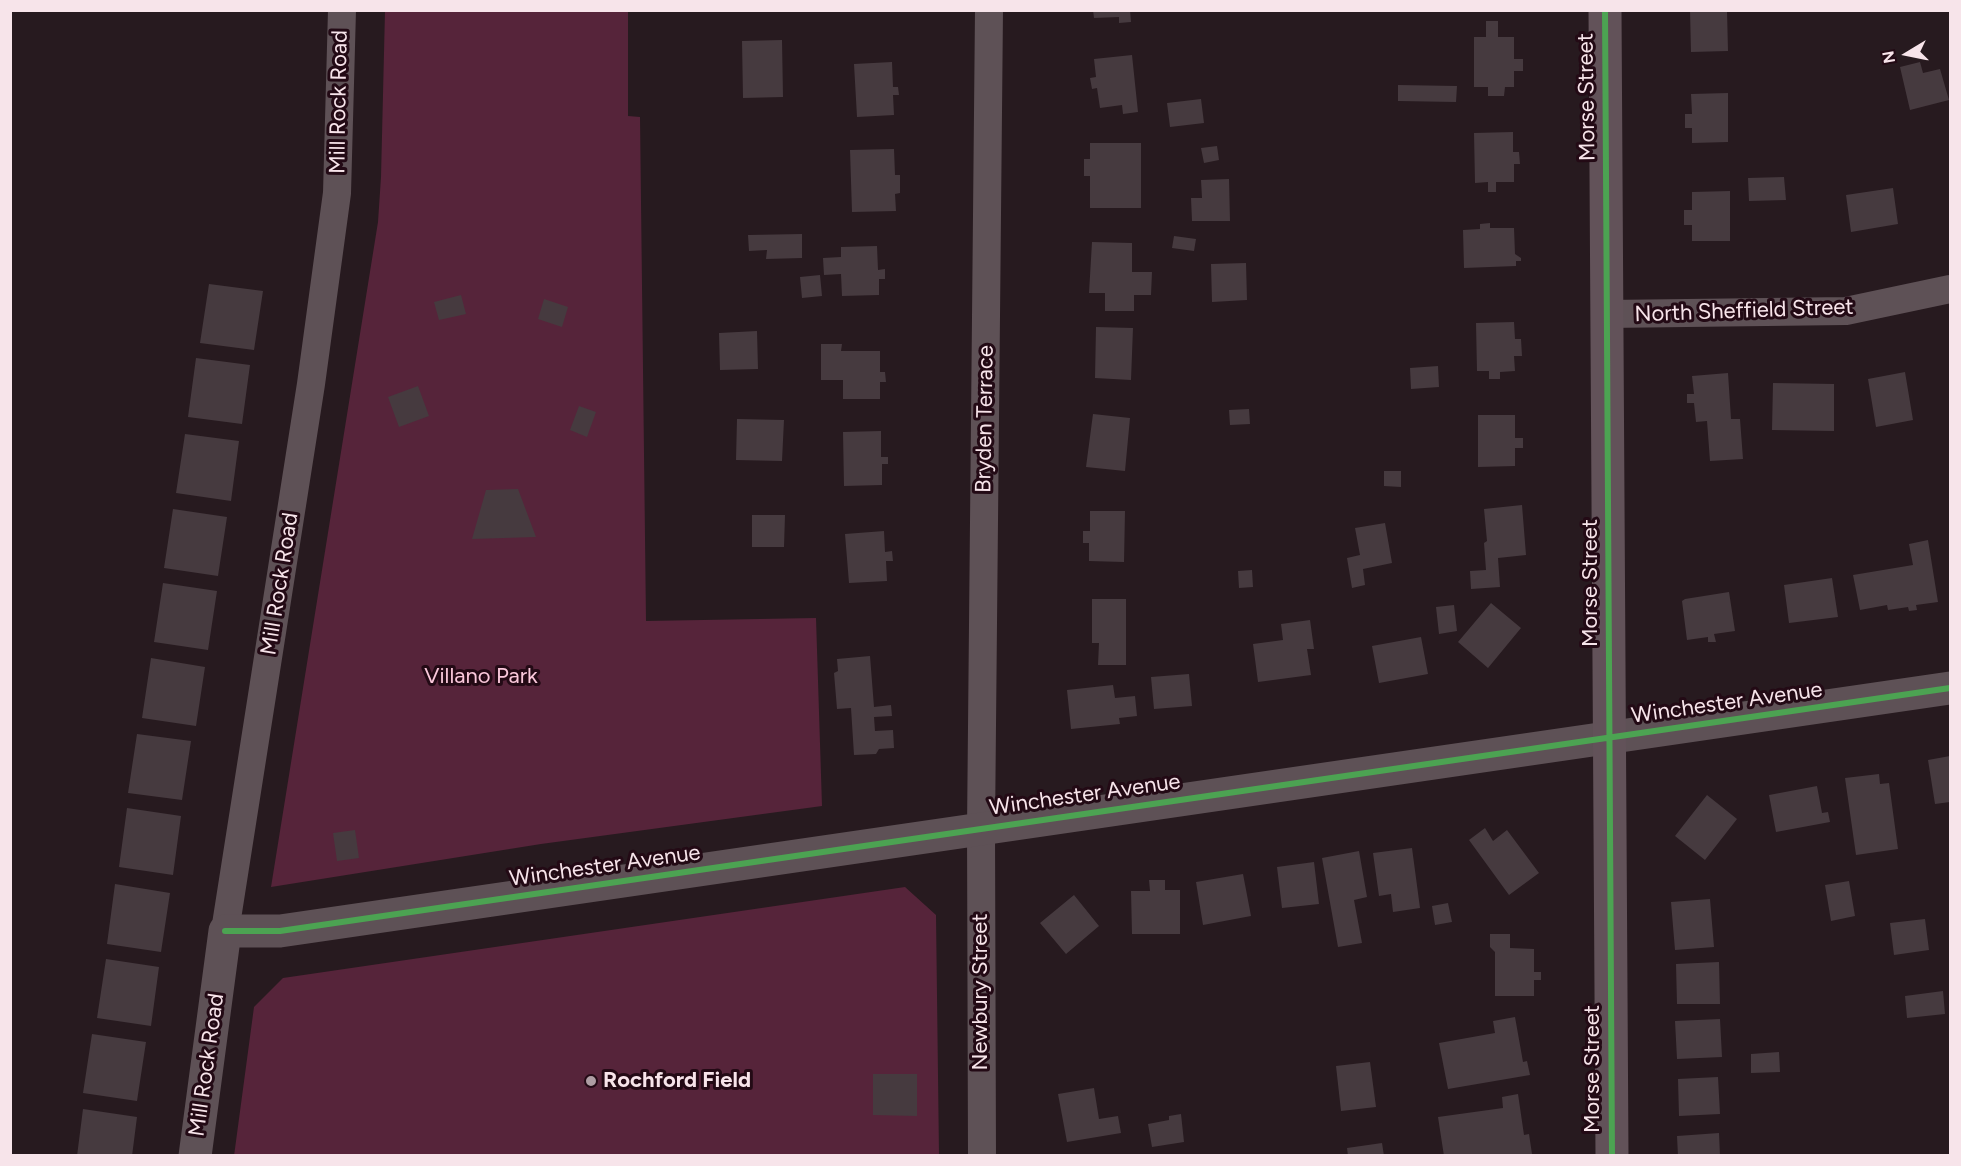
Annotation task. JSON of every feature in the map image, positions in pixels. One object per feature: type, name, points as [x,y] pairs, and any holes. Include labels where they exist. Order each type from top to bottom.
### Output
[{"type":"main road","name":"Morse Street","points":[[1605,10],[1612,1155]]},
{"type":"street","name":"Mill Rock Road","points":[[195,1155],[225,931],[311,384],[337,193],[342,10]]},
{"type":"street","name":"Bryden Terrace","points":[[981,828],[989,10]]},
{"type":"street","name":"North Sheffield Street","points":[[1607,314],[1846,311],[1950,289]]},
{"type":"street","name":"Winchester Avenue","points":[[225,931],[280,931],[1950,688]]},
{"type":"street","name":"Newbury Street","points":[[981,828],[982,1155]]},
{"type":"green space","name":"Villano Park","points":[[385,11],[628,11],[628,116],[640,117],[646,621],[816,618],[822,806],[541,844],[271,887],[378,222]]},
{"type":"green space","name":"Rochford Field","points":[[905,887],[936,915],[939,1155],[234,1156],[254,1007],[283,978]]},
{"type":"building","points":[[1093,10],[1130,10],[1131,22],[1119,23],[1119,17],[1094,18]]},
{"type":"building","points":[[1690,10],[1727,10],[1728,51],[1691,52]]},
{"type":"building","points":[[1486,21],[1498,21],[1498,37],[1514,37],[1514,59],[1523,59],[1523,71],[1514,71],[1514,87],[1505,87],[1504,96],[1488,96],[1488,87],[1474,87],[1474,37],[1486,37]]},
{"type":"building","points":[[782,40],[783,97],[743,98],[742,41]]},
{"type":"building","points":[[1132,55],[1138,112],[1123,114],[1122,105],[1100,108],[1097,88],[1092,89],[1090,78],[1096,77],[1094,59]]},
{"type":"building","points":[[892,62],[893,87],[898,87],[899,95],[893,95],[894,115],[857,117],[854,64]]},
{"type":"building","points":[[1920,62],[1923,73],[1940,69],[1949,100],[1910,110],[1900,67]]},
{"type":"building","points":[[1398,85],[1457,86],[1456,102],[1398,101]]},
{"type":"building","points":[[1728,93],[1728,142],[1692,143],[1692,128],[1685,128],[1685,114],[1692,114],[1691,94]]},
{"type":"building","points":[[1201,99],[1204,123],[1170,127],[1167,103]]},
{"type":"building","points":[[1513,132],[1513,152],[1519,152],[1520,164],[1514,164],[1514,182],[1496,182],[1496,192],[1488,192],[1488,182],[1475,183],[1474,133]]},
{"type":"building","points":[[1090,143],[1141,143],[1141,208],[1090,208],[1090,176],[1084,176],[1084,159],[1090,159]]},
{"type":"building","points":[[1217,146],[1219,160],[1204,163],[1201,148]]},
{"type":"building","points":[[894,149],[895,175],[900,175],[900,193],[895,194],[896,211],[852,212],[850,150]]},
{"type":"building","points":[[1784,177],[1786,200],[1749,201],[1748,178]]},
{"type":"building","points":[[1229,179],[1230,221],[1192,221],[1191,198],[1202,198],[1201,180]]},
{"type":"building","points":[[1893,188],[1898,224],[1851,232],[1846,195]]},
{"type":"building","points":[[1730,191],[1730,241],[1692,241],[1692,225],[1684,225],[1684,210],[1692,210],[1692,192]]},
{"type":"building","points":[[1490,223],[1490,228],[1514,228],[1515,254],[1521,258],[1521,261],[1516,261],[1516,266],[1464,268],[1463,230],[1480,229],[1480,224]]},
{"type":"building","points":[[802,234],[802,258],[766,259],[767,250],[749,251],[748,235]]},
{"type":"building","points":[[1174,236],[1196,239],[1194,251],[1172,248]]},
{"type":"building","points":[[1092,242],[1132,243],[1132,272],[1152,272],[1151,295],[1134,295],[1134,311],[1105,311],[1105,293],[1089,293]]},
{"type":"building","points":[[877,246],[878,270],[885,269],[885,279],[879,279],[879,295],[842,296],[841,274],[824,275],[823,258],[841,257],[841,247]]},
{"type":"building","points":[[1246,263],[1247,300],[1212,302],[1211,264]]},
{"type":"building","points":[[820,275],[822,296],[802,298],[800,277]]},
{"type":"building","points":[[209,284],[263,291],[254,350],[200,343]]},
{"type":"building","points":[[461,295],[466,314],[439,320],[434,302]]},
{"type":"building","points":[[544,299],[568,307],[562,327],[538,319]]},
{"type":"building","points":[[1514,322],[1515,339],[1521,339],[1522,356],[1514,356],[1515,371],[1500,372],[1500,379],[1489,379],[1489,371],[1477,371],[1476,323]]},
{"type":"building","points":[[1096,327],[1133,328],[1131,380],[1095,378]]},
{"type":"building","points":[[757,331],[758,369],[720,370],[719,333]]},
{"type":"building","points":[[821,344],[842,344],[841,351],[880,351],[880,372],[885,372],[886,382],[880,382],[880,399],[843,399],[843,380],[821,380]]},
{"type":"building","points":[[196,358],[250,365],[242,424],[188,417]]},
{"type":"building","points":[[1438,366],[1439,387],[1411,389],[1410,368]]},
{"type":"building","points":[[1905,372],[1913,420],[1876,427],[1868,379]]},
{"type":"building","points":[[1728,373],[1731,419],[1740,419],[1743,459],[1710,461],[1707,421],[1696,422],[1694,403],[1687,403],[1687,394],[1694,394],[1692,376]]},
{"type":"building","points":[[1773,383],[1834,384],[1834,431],[1772,430]]},
{"type":"building","points":[[418,386],[429,416],[399,427],[388,397]]},
{"type":"building","points":[[579,406],[596,412],[587,437],[570,430]]},
{"type":"building","points":[[1249,409],[1250,424],[1230,425],[1229,410]]},
{"type":"building","points":[[1093,414],[1130,418],[1125,471],[1086,467]]},
{"type":"building","points":[[1478,415],[1515,415],[1515,438],[1523,438],[1523,448],[1515,448],[1515,466],[1478,467]]},
{"type":"building","points":[[737,419],[784,420],[782,461],[736,460]]},
{"type":"building","points":[[881,431],[881,457],[888,457],[888,464],[882,464],[882,485],[844,486],[843,432]]},
{"type":"building","points":[[185,434],[239,441],[231,501],[176,493]]},
{"type":"building","points":[[1384,471],[1401,471],[1401,487],[1384,486]]},
{"type":"building","points":[[518,489],[536,537],[472,539],[486,490]]},
{"type":"building","points":[[1522,505],[1526,555],[1498,558],[1500,587],[1471,589],[1470,571],[1486,570],[1484,543],[1487,541],[1484,509]]},
{"type":"building","points":[[173,509],[227,517],[218,576],[164,568]]},
{"type":"building","points":[[1090,511],[1125,511],[1124,562],[1089,561],[1089,543],[1083,543],[1083,531],[1090,531]]},
{"type":"building","points":[[752,515],[785,515],[784,547],[752,547]]},
{"type":"building","points":[[1385,523],[1392,563],[1363,569],[1365,585],[1352,588],[1347,558],[1360,555],[1355,528]]},
{"type":"building","points":[[884,531],[885,552],[892,551],[893,561],[886,561],[887,581],[849,583],[845,534]]},
{"type":"building","points":[[1928,540],[1938,602],[1916,605],[1917,610],[1909,611],[1908,607],[1888,610],[1887,605],[1860,610],[1853,575],[1913,565],[1909,544]]},
{"type":"building","points":[[1252,570],[1253,587],[1239,588],[1238,571]]},
{"type":"building","points":[[1832,578],[1838,617],[1789,623],[1784,585]]},
{"type":"building","points":[[163,583],[217,591],[208,650],[154,642]]},
{"type":"building","points":[[1729,592],[1735,631],[1714,634],[1716,642],[1708,642],[1708,637],[1687,640],[1682,601]]},
{"type":"building","points":[[1092,599],[1126,599],[1126,665],[1098,665],[1099,643],[1092,643]]},
{"type":"building","points":[[1491,603],[1521,628],[1488,668],[1458,642]]},
{"type":"building","points":[[1454,605],[1457,631],[1439,634],[1436,607]]},
{"type":"building","points":[[1310,620],[1314,649],[1307,649],[1311,675],[1258,682],[1253,644],[1283,640],[1281,624]]},
{"type":"building","points":[[1421,637],[1428,674],[1379,683],[1372,646]]},
{"type":"building","points":[[870,656],[874,707],[891,705],[892,716],[874,717],[875,731],[893,730],[894,748],[879,749],[876,754],[854,755],[851,708],[837,709],[834,673],[838,671],[837,659]]},
{"type":"building","points":[[151,658],[205,667],[196,726],[142,718]]},
{"type":"building","points":[[1189,674],[1192,706],[1154,709],[1151,677]]},
{"type":"building","points":[[1113,685],[1115,698],[1135,696],[1137,716],[1119,718],[1120,724],[1071,729],[1067,690]]},
{"type":"building","points":[[137,734],[191,741],[182,800],[128,793]]},
{"type":"building","points":[[1950,756],[1950,802],[1935,804],[1928,760]]},
{"type":"building","points":[[1879,774],[1880,784],[1889,783],[1898,849],[1856,855],[1845,778]]},
{"type":"building","points":[[1817,786],[1822,813],[1828,812],[1830,822],[1776,832],[1769,795]]},
{"type":"building","points":[[1707,795],[1737,819],[1705,860],[1675,836]]},
{"type":"building","points":[[127,808],[181,816],[173,875],[119,867]]},
{"type":"building","points":[[1485,828],[1493,841],[1507,830],[1539,873],[1509,895],[1469,840]]},
{"type":"building","points":[[355,830],[359,858],[337,861],[333,833]]},
{"type":"building","points":[[1412,848],[1420,908],[1393,912],[1391,894],[1379,896],[1373,853]]},
{"type":"building","points":[[1359,851],[1367,897],[1354,900],[1362,943],[1338,947],[1322,858]]},
{"type":"building","points":[[1314,862],[1319,904],[1282,908],[1277,867]]},
{"type":"building","points":[[1243,874],[1251,916],[1203,925],[1196,882]]},
{"type":"building","points":[[1149,880],[1165,880],[1165,890],[1180,890],[1180,934],[1132,934],[1131,891],[1150,891]]},
{"type":"building","points":[[1849,881],[1855,916],[1831,921],[1825,885]]},
{"type":"building","points":[[115,884],[170,893],[161,952],[107,944]]},
{"type":"building","points":[[1074,895],[1099,926],[1066,954],[1040,923]]},
{"type":"building","points":[[1710,899],[1714,947],[1675,950],[1671,902]]},
{"type":"building","points":[[1448,903],[1452,922],[1435,925],[1432,906]]},
{"type":"building","points":[[1925,919],[1929,950],[1894,955],[1890,923]]},
{"type":"building","points":[[1490,934],[1510,934],[1510,948],[1534,949],[1534,972],[1541,972],[1541,980],[1534,980],[1534,996],[1495,996],[1495,952],[1490,947]]},
{"type":"building","points":[[106,959],[159,967],[151,1026],[97,1018]]},
{"type":"building","points":[[1719,962],[1720,1004],[1677,1004],[1676,964]]},
{"type":"building","points":[[1943,991],[1945,1014],[1907,1018],[1905,996]]},
{"type":"building","points":[[1515,1017],[1523,1062],[1527,1061],[1530,1075],[1448,1089],[1439,1043],[1495,1033],[1493,1021]]},
{"type":"building","points":[[1720,1019],[1722,1057],[1677,1059],[1675,1021]]},
{"type":"building","points":[[92,1034],[146,1042],[137,1101],[83,1093]]},
{"type":"building","points":[[1779,1052],[1780,1072],[1751,1073],[1751,1054]]},
{"type":"building","points":[[1370,1062],[1376,1107],[1341,1111],[1336,1066]]},
{"type":"building","points":[[873,1074],[917,1074],[917,1116],[873,1115]]},
{"type":"building","points":[[1718,1077],[1720,1114],[1679,1116],[1678,1079]]},
{"type":"building","points":[[1094,1088],[1099,1119],[1118,1116],[1121,1133],[1067,1142],[1058,1094]]},
{"type":"building","points":[[1518,1094],[1524,1135],[1529,1134],[1532,1154],[1444,1156],[1438,1117],[1503,1108],[1502,1097]]},
{"type":"building","points":[[83,1109],[137,1117],[132,1156],[77,1156]]},
{"type":"building","points":[[1181,1114],[1184,1142],[1152,1147],[1148,1124],[1169,1120],[1169,1116]]},
{"type":"building","points":[[1719,1133],[1720,1156],[1678,1156],[1677,1136]]},
{"type":"building","points":[[1382,1143],[1384,1156],[1348,1156],[1347,1148]]},
{"type":"cycle path","points":[[1605,10],[1612,1156]]},
{"type":"cycle path","points":[[225,931],[280,931],[1950,688]]},
{"type":"place","name":"Rochford Field","points":[[591,1081]]}]
